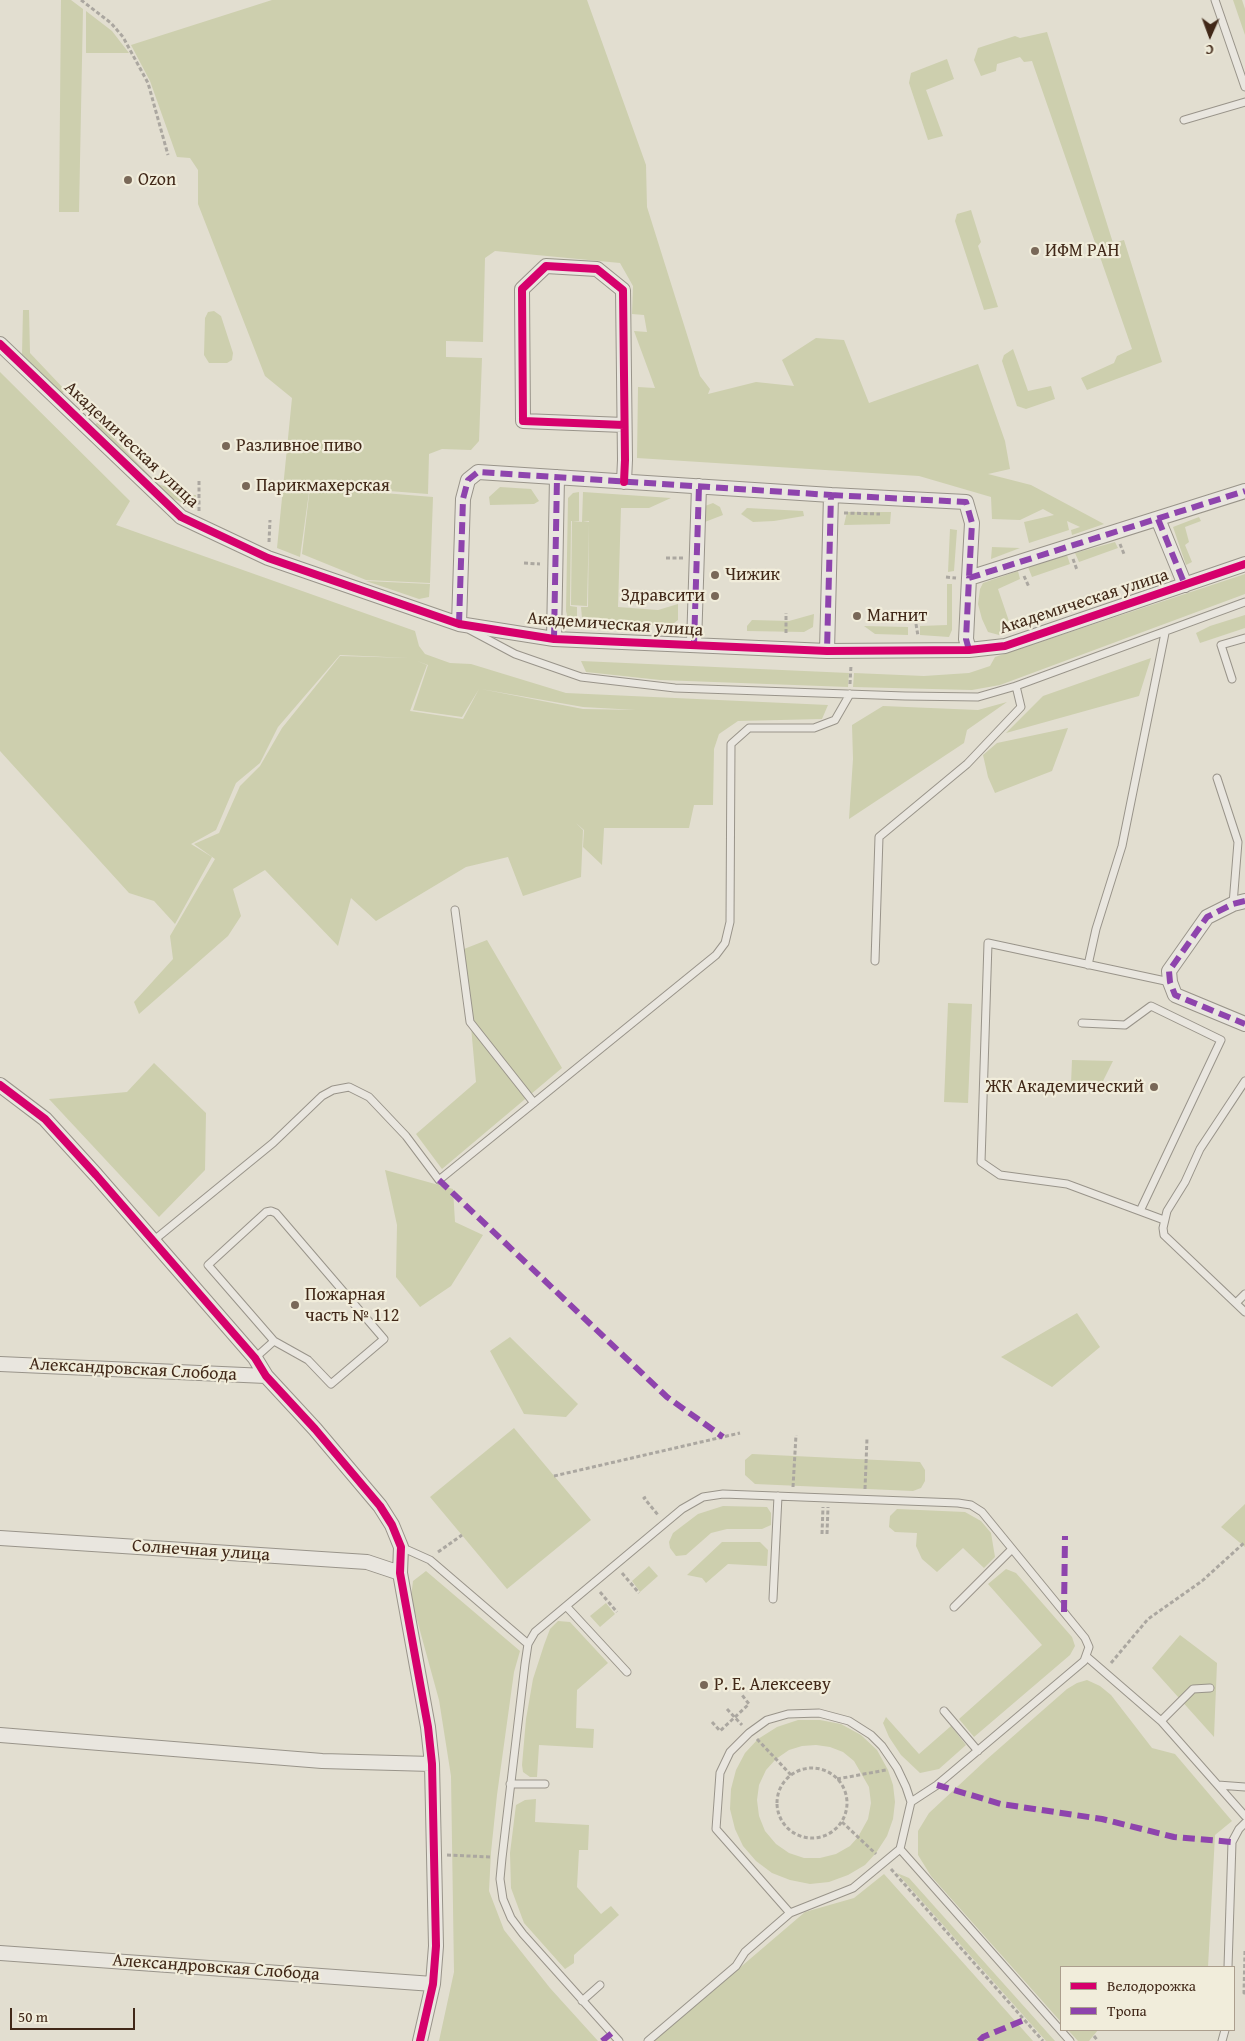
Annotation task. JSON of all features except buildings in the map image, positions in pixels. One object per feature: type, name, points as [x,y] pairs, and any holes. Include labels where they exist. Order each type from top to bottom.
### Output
[{"type":"street","points":[[624,425],[523,421],[522,289],[546,266],[597,269],[623,290],[624,425],[624,482]]},
{"type":"street","name":"Академическая улица","points":[[0,344],[181,517],[268,558],[459,624],[554,639],[827,651],[969,650],[1005,646],[1245,564]]},
{"type":"street","points":[[459,624],[463,499],[468,480],[478,472],[966,502],[972,522],[966,639],[969,650]]},
{"type":"street","points":[[554,639],[557,477]]},
{"type":"street","points":[[694,645],[699,486]]},
{"type":"street","points":[[969,578],[1245,491]]},
{"type":"street","points":[[827,651],[831,495]]},
{"type":"street","points":[[1158,519],[1185,585]]},
{"type":"street","points":[[1239,902],[1207,918],[1169,970],[1170,982],[1175,995],[1245,1024]]},
{"type":"street","points":[[0,1085],[45,1119],[255,1358],[266,1376],[380,1506],[392,1525],[401,1547],[400,1573],[428,1727],[432,1764],[436,1946],[432,1984],[420,2041]]},
{"type":"street","name":"Александровская Слобода","points":[[0,1364],[266,1376]]},
{"type":"street","name":"Солнечная улица","points":[[0,1538],[367,1562],[400,1573]]},
{"type":"street","points":[[0,1735],[322,1761],[432,1764]]},
{"type":"street","name":"Александровская Слобода","points":[[0,1952],[432,1984]]},
{"type":"lane","points":[[1215,0],[1245,87]]},
{"type":"lane","points":[[1184,120],[1245,102]]},
{"type":"lane","points":[[459,624],[516,654],[581,677],[675,688],[978,697],[1016,686],[1165,633],[1245,602]]},
{"type":"lane","points":[[1088,965],[1096,929],[1122,846],[1165,633]]},
{"type":"lane","points":[[1232,679],[1221,645],[1245,638]]},
{"type":"lane","points":[[875,961],[879,837],[967,764],[1021,708],[1016,686]]},
{"type":"lane","points":[[153,1241],[273,1143],[322,1096],[332,1090],[349,1087],[369,1097],[406,1136],[439,1180],[716,955],[724,943],[730,922],[731,744],[749,728],[814,728],[835,720],[850,694]]},
{"type":"lane","points":[[1217,778],[1238,842],[1239,902]]},
{"type":"lane","points":[[455,910],[470,1022],[534,1103]]},
{"type":"lane","points":[[1164,1220],[1067,1184],[1000,1175],[981,1162],[988,943],[1170,982]]},
{"type":"lane","points":[[1082,1023],[1124,1025],[1150,1006],[1221,1040],[1140,1211]]},
{"type":"lane","points":[[1245,1081],[1200,1149],[1185,1182],[1167,1211],[1164,1220],[1164,1235],[1237,1302],[1245,1312]]},
{"type":"lane","points":[[271,1211],[276,1213],[384,1339],[331,1384],[308,1360],[274,1341],[208,1265],[266,1212],[271,1211]]},
{"type":"lane","points":[[1237,1302],[1245,1294]]},
{"type":"lane","points":[[255,1358],[274,1341]]},
{"type":"lane","points":[[619,2041],[582,2002],[511,1918],[502,1892],[500,1879],[510,1784],[528,1644],[535,1632],[682,1509],[703,1497],[723,1494],[971,1505],[982,1512],[1085,1638],[1089,1647],[1087,1657],[937,1785],[910,1802]]},
{"type":"lane","points":[[773,1599],[778,1496]]},
{"type":"lane","points":[[401,1547],[430,1560],[528,1644]]},
{"type":"lane","points":[[954,1607],[1012,1549]]},
{"type":"lane","points":[[566,1606],[627,1672]]},
{"type":"lane","points":[[1087,1657],[1161,1721],[1245,1816]]},
{"type":"lane","points":[[1161,1721],[1193,1689],[1210,1688]]},
{"type":"lane","points":[[944,1711],[978,1751]]},
{"type":"lane","points":[[648,2041],[736,1966],[745,1952],[790,1913],[853,1888],[900,1849],[910,1802],[906,1787],[897,1768],[882,1746],[871,1735],[850,1721],[819,1712],[788,1714],[767,1720],[749,1733],[730,1752],[720,1773],[716,1829],[790,1913]]},
{"type":"lane","points":[[510,1784],[545,1784]]},
{"type":"lane","points":[[1218,1785],[1245,1786]]},
{"type":"lane","points":[[1228,1966],[1232,1842],[1239,1829],[1245,1823]]},
{"type":"lane","points":[[900,1849],[1060,2030]]},
{"type":"lane","points":[[582,2002],[600,1985]]},
{"type":"lane","points":[[1061,2031],[1070,2041]]},
{"type":"path","points":[[81,0],[111,23],[123,37],[148,83],[168,155]]},
{"type":"path","points":[[199,481],[200,517]]},
{"type":"path","points":[[832,513],[882,514]]},
{"type":"path","points":[[268,558],[270,520]]},
{"type":"path","points":[[1072,556],[1077,570]]},
{"type":"path","points":[[1022,571],[1029,587]]},
{"type":"path","points":[[786,612],[786,633]]},
{"type":"path","points":[[916,624],[918,637]]},
{"type":"path","points":[[850,685],[851,673]]},
{"type":"path","points":[[554,1476],[740,1433]]},
{"type":"path","points":[[793,1496],[796,1435]]},
{"type":"path","points":[[864,1499],[867,1438]]},
{"type":"path","points":[[646,1496],[644,1498],[665,1524]]},
{"type":"path","points":[[822,1534],[826,1498]]},
{"type":"path","points":[[826,1498],[827,1534]]},
{"type":"path","points":[[430,1560],[462,1535]]},
{"type":"path","points":[[1104,1672],[1148,1619],[1202,1581],[1245,1542]]},
{"type":"path","points":[[615,1565],[639,1593]]},
{"type":"path","points":[[592,1584],[617,1612]]},
{"type":"path","points":[[712,1722],[720,1731],[735,1718],[749,1704],[742,1695]]},
{"type":"path","points":[[727,1709],[791,1775]]},
{"type":"path","points":[[812,1768],[830,1773],[837,1779],[846,1795],[846,1813],[842,1822],[829,1834],[811,1839],[793,1834],[786,1828],[777,1812],[776,1803],[781,1785],[791,1775],[803,1769],[812,1768]]},
{"type":"path","points":[[837,1779],[897,1768]]},
{"type":"path","points":[[842,1822],[885,1862],[1043,2041]]},
{"type":"path","points":[[435,1855],[502,1858]]},
{"type":"path","points":[[1245,1951],[1245,1993]]},
{"type":"path","points":[[1094,2036],[1098,2041]]},
{"type":"green space","points":[[61,0],[71,0],[83,9],[79,212],[59,212]]},
{"type":"green space","points":[[272,0],[587,0],[646,165],[647,207],[700,376],[710,389],[708,394],[756,382],[794,386],[782,360],[816,338],[844,340],[869,403],[978,364],[1005,441],[1010,469],[988,474],[1031,485],[1104,524],[1072,535],[1071,530],[1080,527],[1067,521],[1069,530],[1029,543],[1024,522],[1054,515],[1043,509],[1020,520],[992,519],[991,497],[919,476],[637,458],[638,387],[655,388],[634,331],[647,332],[644,315],[632,314],[633,286],[620,263],[495,251],[485,258],[483,342],[446,341],[446,357],[482,358],[479,441],[471,450],[442,449],[429,454],[428,494],[310,485],[300,557],[277,548],[292,398],[265,376],[198,204],[198,170],[190,158],[177,157],[150,81],[131,45]]},
{"type":"green space","points":[[1233,0],[1242,0],[1245,9],[1245,35]]},
{"type":"green space","points":[[86,11],[112,31],[129,53],[86,53]]},
{"type":"green space","points":[[1047,32],[1113,243],[1124,240],[1162,362],[1087,390],[1081,378],[1114,363],[1117,356],[1132,349],[1032,61],[1024,62],[1020,57],[997,64],[996,71],[981,76],[974,60],[978,48],[1015,36],[1020,38]]},
{"type":"green space","points":[[947,59],[954,79],[926,90],[943,136],[928,140],[909,83],[911,73]]},
{"type":"green space","points":[[971,210],[981,242],[978,246],[998,307],[984,310],[955,221],[957,214]]},
{"type":"green space","points":[[23,310],[29,310],[30,353],[65,390],[62,394],[22,354]]},
{"type":"green space","points":[[214,311],[221,316],[233,353],[232,360],[227,363],[209,363],[204,355],[205,318],[208,312]]},
{"type":"green space","points":[[1013,349],[1028,391],[1051,386],[1055,399],[1026,409],[1017,406],[1002,361],[1004,355]]},
{"type":"green space","points":[[0,372],[130,501],[116,525],[415,631],[419,646],[425,654],[450,663],[471,664],[566,693],[828,705],[822,719],[738,721],[719,734],[714,749],[713,805],[694,805],[689,828],[604,828],[602,865],[583,847],[584,830],[576,823],[583,830],[581,877],[523,896],[508,857],[466,867],[376,921],[351,898],[338,946],[265,870],[233,889],[241,916],[228,936],[139,1014],[134,1002],[173,959],[170,936],[215,859],[194,844],[219,833],[240,786],[260,766],[282,728],[340,656],[410,658],[340,655],[278,727],[260,763],[236,783],[216,830],[191,844],[212,857],[175,924],[154,901],[129,893],[0,751]],"holes":[[[417,661],[428,665],[413,710],[462,717],[479,689],[463,719],[410,711],[427,665]],[[481,689],[583,707],[636,710],[583,709]]]},
{"type":"green space","points":[[98,422],[158,484],[189,495],[196,495],[194,507],[163,495],[93,426]]},
{"type":"green space","points":[[310,487],[433,497],[430,583],[366,580],[302,554]]},
{"type":"green space","points":[[500,487],[531,489],[539,501],[534,504],[490,505],[489,497]]},
{"type":"green space","points":[[579,492],[579,521],[571,521],[570,606],[577,607],[577,624],[568,619],[566,611],[568,498],[573,493]]},
{"type":"green space","points":[[583,492],[671,498],[649,508],[621,508],[618,607],[658,610],[678,604],[678,620],[670,626],[588,624],[582,618],[581,607],[588,607],[589,523],[587,606],[571,605],[572,521],[582,522]]},
{"type":"green space","points":[[713,503],[720,507],[723,515],[697,525],[700,514],[705,506]]},
{"type":"green space","points":[[747,508],[803,511],[804,516],[753,522],[741,514]]},
{"type":"green space","points":[[847,512],[891,512],[890,524],[844,525]]},
{"type":"green space","points":[[1199,517],[1201,521],[1185,527],[1189,542],[1185,545],[1192,562],[1186,565],[1173,527]]},
{"type":"green space","points":[[950,529],[957,530],[954,571],[948,572]]},
{"type":"green space","points":[[1115,542],[1118,548],[1079,562],[1075,553]]},
{"type":"green space","points":[[992,547],[1020,548],[991,559]]},
{"type":"green space","points":[[1067,555],[1070,564],[1032,577],[1028,567]]},
{"type":"green space","points":[[1018,571],[1020,579],[998,589],[1012,630],[999,635],[988,632],[978,604],[980,589],[983,583]]},
{"type":"green space","points":[[1245,574],[1245,594],[1000,685],[972,690],[853,687],[854,673],[924,676],[969,673],[990,666],[995,657]]},
{"type":"green space","points":[[366,581],[430,584],[429,597],[419,599]]},
{"type":"green space","points":[[947,584],[952,584],[952,630],[949,637],[920,635],[920,626],[947,625]]},
{"type":"green space","points":[[814,614],[813,627],[804,632],[747,631],[747,626],[752,620],[789,621]]},
{"type":"green space","points":[[1245,615],[1245,628],[1200,643],[1196,633],[1210,626]]},
{"type":"green space","points":[[864,626],[908,627],[908,635],[875,634]]},
{"type":"green space","points":[[1151,658],[1139,696],[1006,733],[1043,696]]},
{"type":"green space","points":[[581,661],[849,673],[848,687],[660,680],[586,672]]},
{"type":"green space","points":[[1007,702],[967,730],[964,743],[849,819],[853,759],[852,725],[883,706],[978,710]]},
{"type":"green space","points":[[1068,728],[1052,771],[995,793],[988,777],[983,755],[997,743]]},
{"type":"green space","points":[[487,940],[562,1068],[442,1169],[416,1134],[476,1082],[464,949]]},
{"type":"green space","points":[[948,1003],[972,1004],[968,1103],[944,1102]]},
{"type":"green space","points":[[1072,1060],[1113,1061],[1101,1085],[1071,1084]]},
{"type":"green space","points":[[154,1063],[206,1113],[205,1170],[159,1217],[49,1099],[127,1092]]},
{"type":"green space","points":[[385,1170],[453,1189],[455,1222],[483,1235],[451,1286],[420,1307],[396,1277],[397,1225]]},
{"type":"green space","points":[[1077,1313],[1100,1347],[1052,1387],[1001,1357]]},
{"type":"green space","points":[[510,1337],[578,1404],[566,1417],[524,1414],[490,1351]]},
{"type":"green space","points":[[514,1428],[591,1520],[507,1589],[430,1497]]},
{"type":"green space","points":[[752,1454],[920,1462],[925,1470],[925,1481],[921,1488],[913,1491],[755,1484],[745,1475],[745,1460]]},
{"type":"green space","points":[[1245,1504],[1245,1547],[1221,1527]]},
{"type":"green space","points":[[723,1506],[767,1507],[771,1513],[771,1525],[762,1529],[727,1529],[711,1533],[686,1555],[676,1556],[670,1548],[669,1542],[673,1533],[698,1514]]},
{"type":"green space","points":[[897,1509],[965,1512],[981,1521],[991,1533],[995,1557],[984,1568],[963,1548],[937,1572],[922,1559],[916,1546],[917,1533],[895,1532],[889,1527],[890,1516]]},
{"type":"green space","points":[[722,1542],[760,1542],[768,1550],[767,1566],[728,1564],[706,1583],[702,1578],[687,1575]]},
{"type":"green space","points":[[649,1566],[658,1576],[640,1592],[632,1581]]},
{"type":"green space","points":[[1006,1569],[1016,1573],[1072,1637],[1075,1646],[1070,1655],[974,1737],[959,1719],[1042,1645],[988,1584]]},
{"type":"green space","points":[[426,1571],[520,1651],[514,1672],[497,1795],[489,1891],[504,1930],[550,1988],[598,2041],[439,2041],[454,1972],[451,1776],[439,1700],[411,1598],[413,1581]]},
{"type":"green space","points":[[606,1603],[615,1614],[600,1627],[590,1616]]},
{"type":"green space","points":[[558,1621],[570,1622],[608,1663],[577,1690],[576,1728],[594,1729],[593,1748],[539,1745],[537,1777],[530,1777],[523,1772],[522,1765],[526,1719],[533,1679],[550,1629]]},
{"type":"green space","points":[[1180,1635],[1217,1663],[1214,1737],[1152,1668]]},
{"type":"green space","points":[[1087,1680],[1100,1686],[1111,1695],[1152,1748],[1175,1754],[1232,1821],[1215,1835],[1208,1966],[1060,1966],[1060,2021],[931,1876],[918,1855],[918,1831],[929,1813],[986,1760],[1067,1689]]},
{"type":"green space","points":[[886,1717],[919,1754],[951,1726],[966,1745],[939,1769],[920,1773],[901,1755],[889,1737],[883,1723]]},
{"type":"green space","points":[[798,1720],[820,1720],[841,1724],[861,1735],[877,1750],[888,1770],[893,1785],[895,1802],[893,1819],[887,1836],[876,1853],[865,1865],[848,1875],[829,1882],[810,1884],[790,1880],[772,1873],[756,1861],[743,1846],[735,1829],[730,1809],[731,1789],[736,1770],[745,1753],[758,1739],[777,1727]],"holes":[[[802,1746],[830,1747],[843,1752],[854,1761],[869,1787],[871,1803],[868,1819],[858,1837],[850,1846],[836,1854],[820,1858],[804,1858],[789,1853],[776,1844],[765,1831],[759,1816],[757,1800],[759,1785],[766,1770],[776,1759],[789,1750]]]},
{"type":"green space","points":[[536,1799],[535,1822],[589,1825],[588,1850],[579,1850],[577,1887],[601,1914],[611,1906],[619,1915],[574,1955],[574,1963],[565,1969],[524,1923],[511,1888],[510,1853],[516,1805],[525,1800]]},
{"type":"green space","points":[[897,1873],[909,1878],[1055,2041],[1046,2041]]},
{"type":"green space","points":[[884,1874],[1033,2041],[654,2041],[805,1912],[854,1898]]},
{"type":"green space","points":[[1069,2031],[1097,2031],[1089,2041],[1078,2041]]},
{"type":"marked path","points":[[459,624],[463,499],[468,480],[478,472],[831,495],[827,651]]},
{"type":"marked path","points":[[554,639],[557,477]]},
{"type":"marked path","points":[[694,645],[699,486]]},
{"type":"marked path","points":[[969,650],[966,639],[969,578],[1245,491]]},
{"type":"marked path","points":[[831,495],[966,502],[972,523],[969,578]]},
{"type":"marked path","points":[[1158,519],[1185,585]]},
{"type":"marked path","points":[[1245,901],[1233,904],[1207,917],[1169,971],[1170,982],[1175,995],[1245,1024]]},
{"type":"marked path","points":[[439,1180],[667,1397],[723,1437]]},
{"type":"marked path","points":[[1064,1612],[1065,1536]]},
{"type":"marked path","points":[[937,1785],[1001,1804],[1102,1819],[1174,1837],[1232,1842]]},
{"type":"marked path","points":[[979,2041],[983,2037],[1024,2020]]},
{"type":"marked path","points":[[602,2041],[612,2033]]},
{"type":"cycle path","points":[[624,425],[523,421],[522,289],[546,266],[597,269],[623,290],[625,460],[624,482]]},
{"type":"cycle path","points":[[0,344],[181,517],[268,558],[459,624],[554,639],[827,651],[969,650],[1005,646],[1245,564]]},
{"type":"cycle path","points":[[0,1085],[45,1119],[96,1175],[255,1358],[266,1376],[315,1429],[380,1506],[392,1525],[401,1547],[400,1573],[428,1727],[432,1764],[436,1946],[433,1984],[420,2041]]},
{"type":"place","name":"Ozon","points":[[128,180]]},
{"type":"place","name":"ИФМ РАН","points":[[1035,251]]},
{"type":"place","name":"Разливное пиво","points":[[226,446]]},
{"type":"place","name":"Парикмахерская","points":[[246,486]]},
{"type":"place","name":"Чижик","points":[[715,575]]},
{"type":"place","name":"Здравсити","points":[[715,596]]},
{"type":"place","name":"Магнит","points":[[857,616]]},
{"type":"place","name":"ЖК Академический","points":[[1154,1087]]},
{"type":"place","name":"Пожарная часть № 112","points":[[295,1305]]},
{"type":"place","name":"Р. Е. Алексееву","points":[[704,1685]]}]
